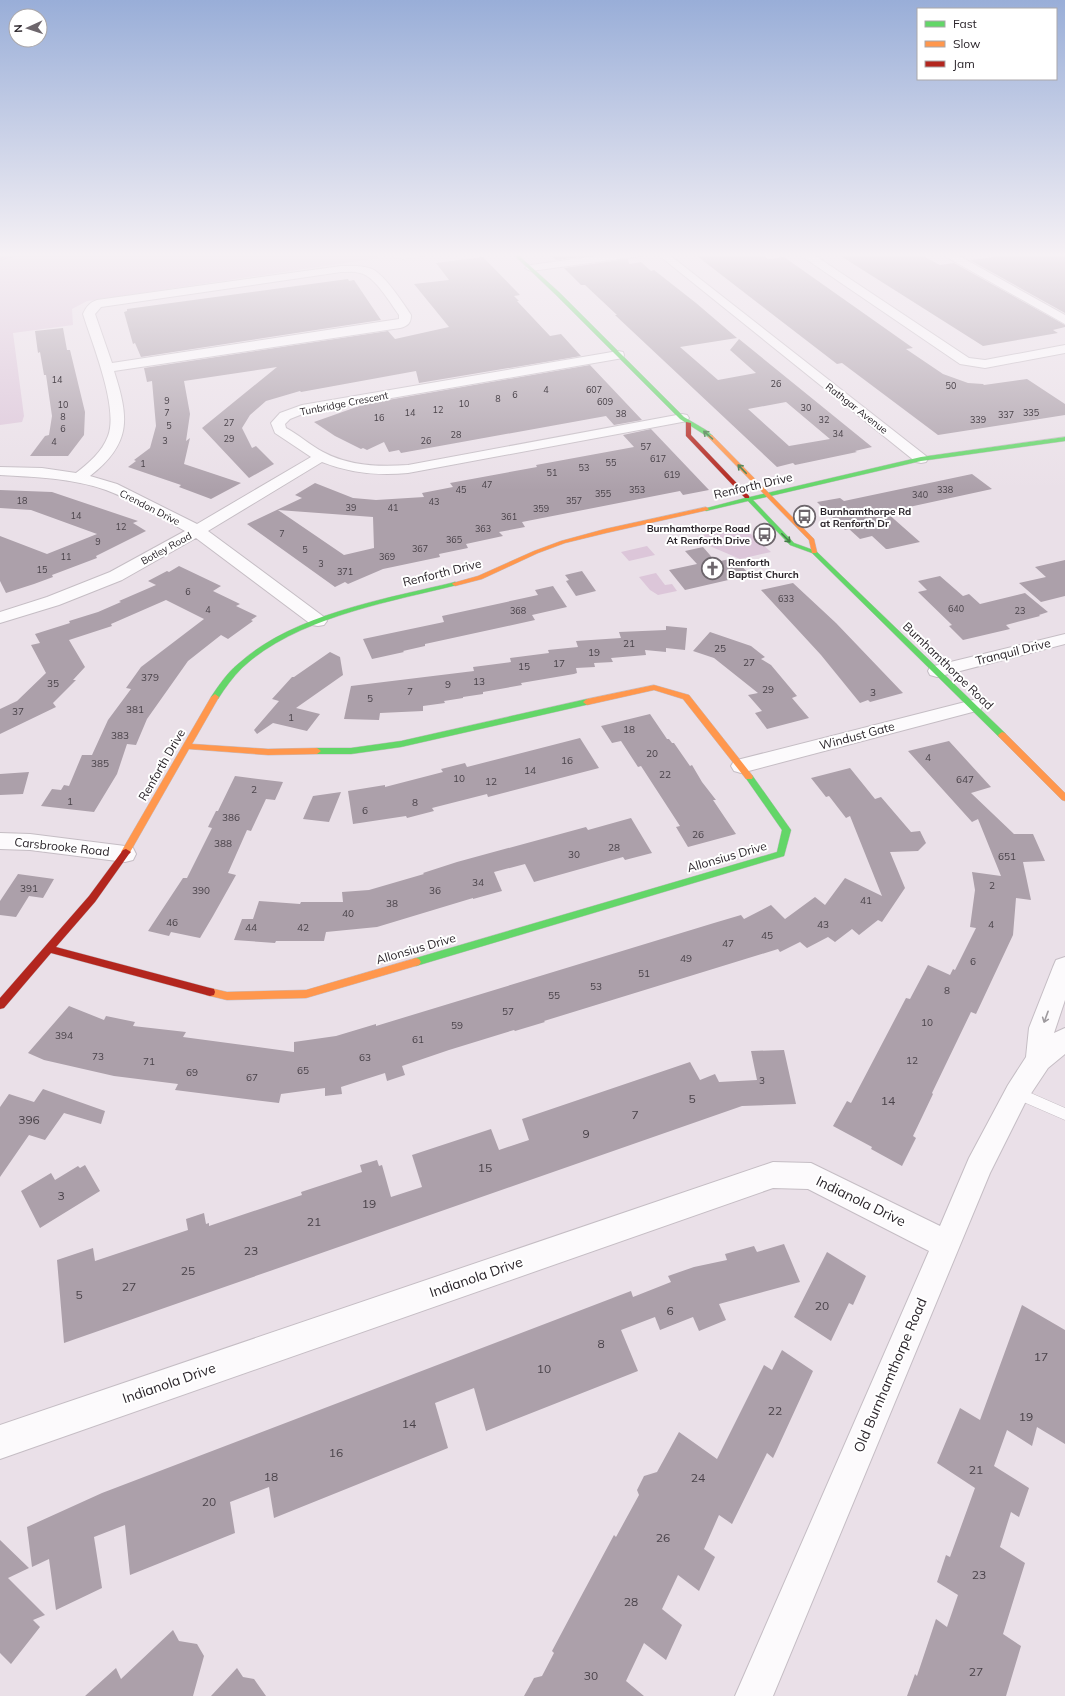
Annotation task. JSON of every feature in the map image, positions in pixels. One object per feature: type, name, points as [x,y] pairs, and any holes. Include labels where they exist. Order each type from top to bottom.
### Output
[{"type":"street","points":[[79,478],[94,467],[108,451],[116,434],[117,409],[95,332]]},
{"type":"street","points":[[106,368],[346,332]]},
{"type":"street","name":"Burnhamthorpe Road","points":[[595,332],[685,420],[705,431],[769,495],[812,540],[814,552]]},
{"type":"street","name":"Rathgar Avenue","points":[[761,332],[921,459]]},
{"type":"street","points":[[922,332],[965,361],[985,364],[1065,349]]},
{"type":"street","name":"Tunbridge Crescent","points":[[618,355],[302,409],[285,416],[278,423],[280,430],[321,457],[348,466],[374,470],[408,469],[685,420]]},
{"type":"street","name":"Burnhamthorpe Road","points":[[685,420],[688,435],[792,544],[814,552],[868,606],[973,706],[1065,798]]},
{"type":"street","name":"Renforth Drive","points":[[0,1004],[50,949],[92,899],[125,854],[222,685],[254,654],[275,641],[318,621],[382,600],[480,578],[536,552],[563,542],[605,531],[749,500],[921,459],[1065,439]]},
{"type":"street","name":"Botley Road","points":[[0,618],[53,601],[116,576],[197,531],[321,457]]},
{"type":"street","name":"Crendon Drive","points":[[0,471],[42,472],[79,478],[112,488],[145,503],[197,531],[318,621]]},
{"type":"street","name":"Tranquil Drive","points":[[938,672],[1065,639]]},
{"type":"street","name":"Allonsius Drive","points":[[50,949],[227,996],[306,994],[781,854],[787,830],[741,766],[686,697],[654,687],[401,744],[351,751],[268,752],[186,746]]},
{"type":"street","name":"Windust Gate","points":[[741,766],[973,706]]},
{"type":"street","name":"Carsbrooke Road","points":[[0,841],[30,842],[125,854]]},
{"type":"street","name":"Old Burnhamthorpe Road","points":[[1039,1060],[1042,1028],[1062,982]]},
{"type":"street","name":"Old Burnhamthorpe Road","points":[[754,1696],[978,1167],[1017,1093],[1039,1060],[1065,1039]]},
{"type":"street","name":"Indianola Drive","points":[[0,1442],[774,1175],[811,1176],[946,1244]]},
{"type":"lane","points":[[706,455],[725,451]]},
{"type":"lane","points":[[1017,1093],[1065,1114]]},
{"type":"shaded area","points":[[0,332],[19,332],[13,333],[24,416],[22,422],[0,425]]},
{"type":"shaded area","points":[[743,527],[771,552],[740,559],[705,544],[697,536]]},
{"type":"shaded area","points":[[647,546],[655,555],[629,561],[621,552]]},
{"type":"shaded area","points":[[656,573],[665,585],[672,584],[677,591],[658,595],[650,590],[639,577]]},
{"type":"building","points":[[35,332],[64,332],[67,350],[70,350],[85,412],[84,435],[68,456],[30,456],[45,436],[49,435],[52,416],[46,375],[44,375],[40,352],[38,353]]},
{"type":"building","points":[[130,332],[302,332],[141,357],[135,343],[133,344]]},
{"type":"building","points":[[380,332],[389,332],[395,339],[426,332],[546,332],[550,336],[561,334],[581,356],[419,383],[416,371],[300,391],[266,401],[250,415],[242,428],[252,448],[256,446],[274,464],[249,478],[202,428],[277,367],[184,381],[190,414],[186,441],[190,438],[184,464],[241,483],[211,499],[179,487],[181,485],[128,467],[136,461],[134,460],[150,448],[156,426],[152,381],[147,382],[144,368]]},
{"type":"building","points":[[633,332],[730,332],[737,338],[680,347],[718,380],[756,373],[730,350],[739,339],[872,447],[855,451],[857,452],[795,465],[793,463],[777,467]],"holes":[[[786,402],[830,439],[789,446],[748,409]]]},
{"type":"building","points":[[796,332],[891,332],[913,348],[906,349],[943,374],[968,383],[984,385],[1027,379],[1065,404],[1065,415],[938,435],[842,363],[837,364]]},
{"type":"building","points":[[961,332],[1058,333],[983,346]]},
{"type":"building","points":[[590,365],[642,420],[614,425],[606,416],[401,453],[399,450],[389,452],[384,442],[367,450],[363,448],[361,449],[335,436],[314,422],[365,404]]},
{"type":"building","points":[[651,429],[709,490],[683,495],[680,491],[522,522],[525,527],[499,532],[503,536],[466,544],[468,548],[439,554],[440,557],[383,569],[348,584],[345,582],[335,587],[247,524],[302,498],[295,495],[315,483],[353,498],[376,500],[424,497],[422,493],[453,487],[450,483],[634,447],[623,435]],"holes":[[[278,510],[373,517],[374,548],[344,555]]]},
{"type":"building","points":[[972,474],[992,489],[886,512],[920,542],[888,549],[886,549],[872,536],[860,539],[849,529],[845,530],[817,502],[840,498],[844,501]]},
{"type":"building","points":[[0,490],[52,492],[138,521],[133,523],[146,531],[96,556],[97,558],[52,575],[53,577],[6,593],[0,581],[0,536],[47,554],[97,534],[31,510],[0,508]]},
{"type":"building","name":"Renforth Baptist Church","points":[[703,547],[716,562],[734,558],[750,575],[685,590],[669,570],[697,564],[685,551]]},
{"type":"building","points":[[1065,560],[1065,596],[1041,602],[1019,583],[1046,577],[1035,567]]},
{"type":"building","points":[[179,566],[221,586],[213,591],[240,604],[236,606],[257,616],[251,620],[253,621],[228,639],[221,635],[188,661],[147,719],[136,745],[127,744],[117,774],[94,812],[41,806],[52,789],[61,790],[64,785],[69,786],[82,755],[92,755],[108,720],[131,689],[126,688],[141,667],[204,619],[166,600],[111,624],[112,626],[69,640],[85,667],[73,680],[76,680],[53,703],[56,707],[0,734],[0,709],[17,701],[46,673],[31,645],[40,643],[35,634],[70,623],[69,621],[98,612],[121,602],[119,601],[156,585],[148,581]]},
{"type":"building","points":[[582,571],[596,591],[576,596],[566,581],[569,580],[565,575]]},
{"type":"building","points":[[940,576],[963,596],[969,594],[980,604],[1025,593],[1048,612],[1039,615],[1040,616],[1006,625],[1010,629],[963,640],[949,626],[952,625],[918,592],[927,590],[918,581]]},
{"type":"building","points":[[793,583],[836,623],[903,693],[870,702],[868,700],[860,703],[821,655],[761,590]]},
{"type":"building","points":[[553,586],[567,607],[532,615],[535,620],[425,644],[425,646],[403,651],[404,652],[372,659],[363,639],[444,622],[442,616],[538,595],[535,590]]},
{"type":"building","points":[[666,626],[687,628],[685,650],[666,648],[666,652],[645,650],[646,655],[611,658],[613,662],[594,663],[595,667],[576,668],[577,673],[574,674],[521,683],[522,685],[444,701],[445,703],[423,706],[423,711],[380,713],[379,720],[344,719],[351,686],[474,671],[473,667],[511,662],[510,658],[549,653],[548,650],[578,647],[576,641],[621,638],[619,632],[666,630]]},
{"type":"building","points":[[710,632],[751,646],[765,657],[761,659],[771,665],[797,696],[792,698],[809,718],[767,729],[755,713],[762,711],[748,695],[758,693],[714,658],[693,651]]},
{"type":"building","points":[[330,652],[340,657],[343,675],[296,708],[320,714],[307,731],[273,723],[257,734],[254,730],[279,701],[272,699],[292,677]]},
{"type":"building","points":[[650,714],[667,739],[674,743],[690,766],[692,765],[702,782],[716,800],[713,800],[736,834],[688,847],[676,827],[680,826],[641,766],[638,767],[621,741],[612,743],[601,726]]},
{"type":"building","points":[[580,738],[599,768],[488,797],[487,794],[432,808],[434,811],[407,818],[406,816],[353,824],[348,791],[385,785],[385,787],[443,772],[441,769],[465,763],[467,767]]},
{"type":"building","points":[[949,741],[991,787],[971,793],[1014,834],[1033,834],[1045,861],[1023,862],[1031,900],[1016,898],[1013,935],[976,1014],[971,1012],[932,1093],[933,1094],[913,1136],[916,1138],[902,1166],[871,1149],[872,1147],[833,1126],[847,1101],[851,1103],[906,998],[910,999],[928,965],[950,975],[953,969],[955,970],[976,928],[970,927],[975,890],[972,872],[1001,876],[978,819],[972,822],[908,751]]},
{"type":"building","points":[[850,768],[875,799],[881,797],[911,832],[920,831],[926,843],[918,851],[890,852],[905,888],[882,922],[878,920],[859,935],[852,929],[835,942],[828,937],[807,948],[800,942],[780,952],[778,949],[544,1021],[545,1022],[449,1050],[402,1066],[405,1075],[387,1081],[385,1073],[341,1087],[342,1094],[325,1096],[325,1088],[281,1094],[279,1103],[175,1090],[178,1084],[114,1076],[44,1060],[28,1053],[69,1006],[104,1020],[106,1016],[135,1022],[133,1026],[186,1032],[183,1037],[294,1052],[294,1042],[336,1036],[376,1024],[376,1026],[741,915],[744,919],[771,905],[785,919],[815,897],[825,905],[845,878],[882,896],[850,816],[846,818],[829,796],[826,797],[811,778]]},
{"type":"building","points":[[29,772],[23,794],[0,795],[0,774]]},
{"type":"building","points":[[235,776],[283,782],[275,800],[266,799],[251,831],[247,830],[228,873],[236,875],[213,916],[200,938],[171,932],[169,936],[148,931],[183,878],[187,878],[212,828],[208,827],[216,811],[218,811]]},
{"type":"building","points":[[341,792],[329,822],[303,819],[313,796]]},
{"type":"building","points":[[631,818],[652,853],[625,860],[623,857],[534,882],[525,864],[494,872],[502,891],[473,898],[377,927],[326,932],[324,941],[276,941],[275,943],[234,940],[242,919],[253,919],[259,901],[300,904],[301,902],[343,902],[342,892],[369,890],[424,874],[423,873],[457,862],[586,827],[588,830]]},
{"type":"building","points":[[18,874],[54,879],[43,898],[29,896],[16,917],[0,915],[0,901]]},
{"type":"building","points":[[784,1050],[796,1104],[742,1106],[64,1343],[57,1260],[93,1248],[95,1261],[188,1230],[186,1219],[204,1213],[206,1224],[209,1223],[209,1226],[302,1195],[301,1192],[362,1172],[360,1165],[377,1160],[379,1166],[382,1165],[391,1197],[422,1187],[412,1155],[491,1129],[499,1150],[529,1140],[522,1119],[690,1062],[700,1080],[715,1074],[719,1082],[757,1080],[751,1051]]},
{"type":"building","points":[[43,1089],[105,1111],[101,1124],[64,1113],[45,1140],[29,1135],[0,1177],[0,1107],[9,1094],[34,1102]]},
{"type":"building","points":[[85,1165],[100,1191],[40,1228],[21,1191],[51,1173],[55,1180],[78,1166],[80,1168]]},
{"type":"building","points":[[784,1244],[800,1282],[719,1304],[726,1320],[699,1331],[693,1317],[660,1330],[655,1317],[621,1330],[638,1371],[486,1431],[474,1388],[435,1403],[448,1448],[274,1518],[269,1487],[230,1502],[235,1533],[130,1575],[125,1525],[94,1537],[102,1588],[56,1610],[49,1559],[32,1567],[27,1527],[102,1493],[631,1291],[633,1297],[671,1282],[668,1276],[694,1267],[727,1260],[725,1254],[754,1246],[757,1252]]},
{"type":"building","points":[[827,1252],[866,1276],[853,1305],[849,1303],[831,1341],[794,1317]]},
{"type":"building","points":[[1022,1305],[1065,1330],[1065,1444],[1037,1427],[1032,1446],[1007,1430],[994,1466],[1029,1488],[1019,1517],[1011,1512],[1000,1547],[1025,1563],[1003,1634],[1021,1646],[1006,1696],[907,1696],[915,1674],[917,1676],[936,1619],[947,1627],[958,1595],[937,1582],[946,1555],[950,1557],[975,1488],[937,1463],[960,1408],[980,1420]]},
{"type":"building","points":[[782,1350],[813,1371],[773,1458],[767,1453],[732,1524],[719,1515],[704,1549],[715,1557],[699,1591],[678,1575],[662,1609],[682,1625],[666,1660],[644,1643],[626,1681],[644,1696],[524,1696],[534,1678],[542,1676],[554,1653],[552,1651],[578,1602],[614,1535],[616,1537],[639,1495],[637,1490],[644,1476],[657,1472],[679,1432],[717,1459],[764,1365],[772,1370]]},
{"type":"building","points":[[0,1540],[29,1568],[8,1578],[45,1615],[33,1620],[40,1627],[11,1664],[0,1653]]},
{"type":"building","points":[[173,1630],[179,1641],[197,1644],[204,1656],[193,1696],[85,1696],[116,1668],[121,1679]]},
{"type":"building","points":[[237,1668],[243,1677],[254,1679],[266,1696],[211,1696]]},
{"type":"traffic: fast","points":[[596,332],[682,418],[710,436]]},
{"type":"traffic: fast","points":[[706,509],[921,459],[1065,439]]},
{"type":"traffic: fast","points":[[747,497],[792,544],[814,552],[1002,735]]},
{"type":"traffic: fast","points":[[215,697],[226,680],[240,666],[256,653],[291,633],[374,602],[455,584]]},
{"type":"traffic: fast","points":[[317,751],[351,751],[401,744],[587,702]]},
{"type":"traffic: fast","points":[[416,962],[781,854],[787,830],[749,777]]},
{"type":"traffic: slow","points":[[710,436],[812,540],[814,552]]},
{"type":"traffic: slow","points":[[455,584],[480,578],[536,552],[563,542],[605,531],[706,509]]},
{"type":"traffic: slow","points":[[587,702],[654,687],[686,697],[749,777]]},
{"type":"traffic: slow","points":[[126,852],[215,697]]},
{"type":"traffic: slow","points":[[1002,735],[1065,798]]},
{"type":"traffic: slow","points":[[186,746],[268,752],[317,751]]},
{"type":"traffic: slow","points":[[210,992],[227,996],[306,994],[416,962]]},
{"type":"traffic: jam","points":[[688,423],[688,435],[747,497]]},
{"type":"traffic: jam","points":[[0,1005],[92,899],[126,852]]},
{"type":"traffic: jam","points":[[50,949],[210,992]]},
{"type":"place","name":"Burnhamthorpe Rd at Renforth Dr","points":[[804,517]]},
{"type":"place","name":"Burnhamthorpe Road At Renforth Drive","points":[[765,534]]},
{"type":"place","name":"Renforth Baptist Church","points":[[712,568]]}]
